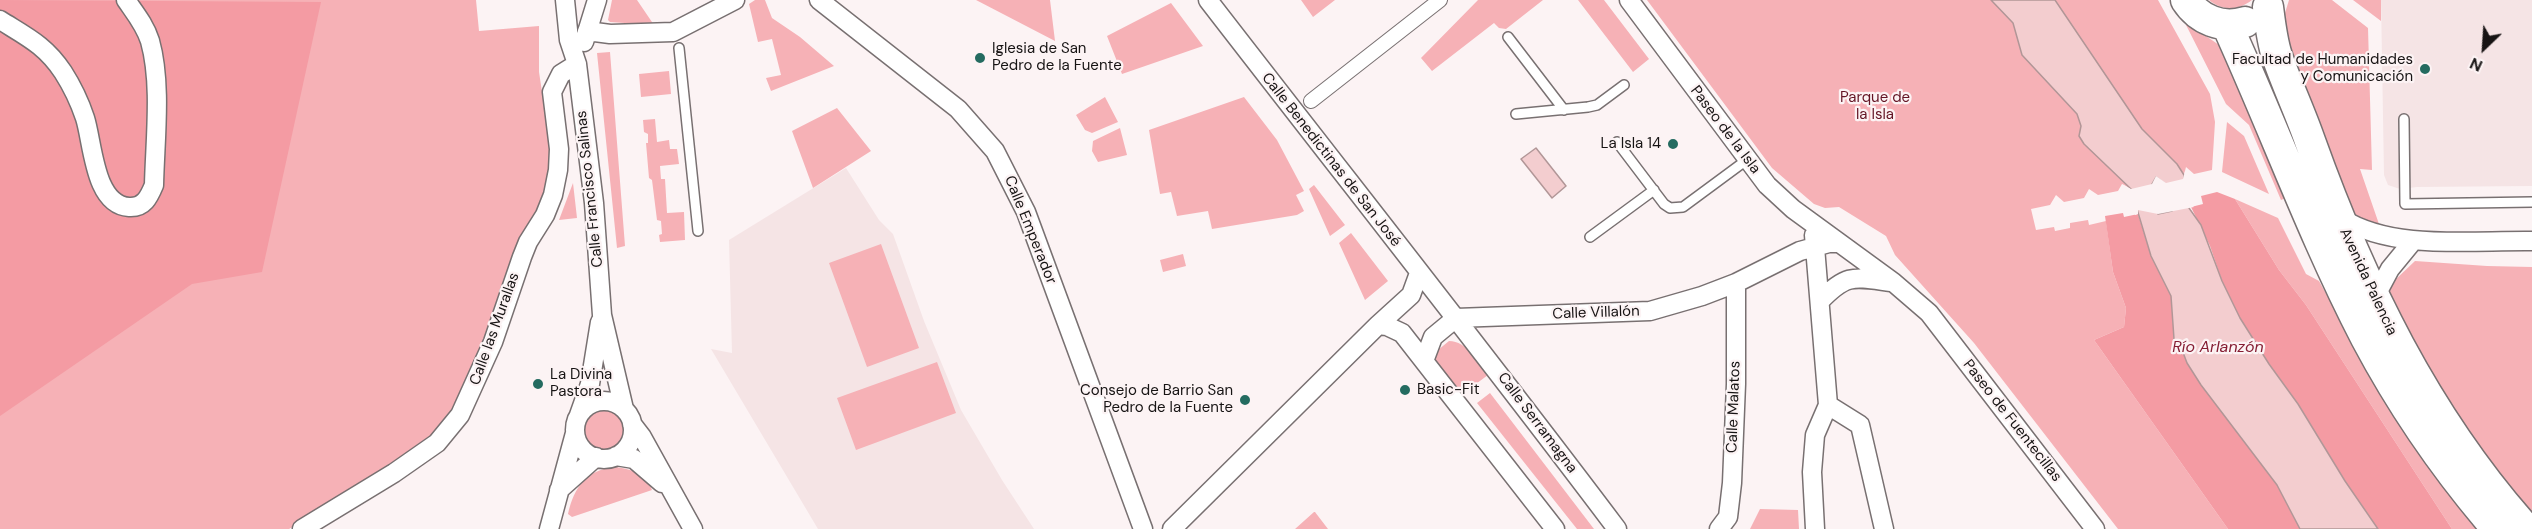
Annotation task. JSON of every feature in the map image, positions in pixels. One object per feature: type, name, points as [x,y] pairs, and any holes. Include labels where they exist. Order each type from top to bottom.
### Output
[{"type":"highway","points":[[2186,0],[2205,18],[2227,25],[2249,21],[2270,3]]},
{"type":"highway","name":"Avenida Palencia","points":[[2270,3],[2276,54],[2337,215],[2374,299],[2398,346],[2451,431],[2476,468],[2526,529]]},
{"type":"highway","name":"Avenida Palencia","points":[[2227,25],[2262,101],[2297,188],[2366,338],[2428,441],[2497,529]]},
{"type":"street","points":[[0,20],[45,48],[64,74],[85,119],[100,182],[106,193],[115,203],[128,207],[137,206],[148,200],[154,185],[156,76],[150,40],[143,24],[126,0]]},
{"type":"street","name":"Calle Francisco Salinas","points":[[565,0],[569,40],[577,64],[594,203],[602,315],[628,417]]},
{"type":"street","name":"Calle Francisco Salinas","points":[[577,64],[597,0]]},
{"type":"street","points":[[587,31],[610,34],[673,32],[735,0]]},
{"type":"street","name":"Calle Emperador","points":[[819,0],[958,109],[995,151],[1026,212],[1143,529]]},
{"type":"street","name":"Calle Benedictinas de San José","points":[[1208,0],[1456,318]]},
{"type":"street","points":[[1311,101],[1440,0]]},
{"type":"street","name":"Paseo de la Isla","points":[[1629,0],[1767,185],[1815,226],[1893,282]]},
{"type":"street","name":"Calle las Murallas","points":[[302,529],[394,473],[437,443],[460,415],[493,342],[525,249],[554,195],[559,149],[552,92],[561,74],[577,64]]},
{"type":"street","points":[[2337,215],[2364,231],[2413,241],[2532,241]]},
{"type":"street","points":[[1815,226],[1814,246],[1828,405],[1815,435],[1812,472],[1815,529]]},
{"type":"street","points":[[2374,299],[2390,269],[2413,241]]},
{"type":"street","name":"Calle Villalón","points":[[1456,318],[1650,311],[1702,296],[1736,283],[1800,250],[1839,243]]},
{"type":"street","points":[[1172,529],[1411,295],[1419,273]]},
{"type":"street","points":[[1820,302],[1843,280],[1859,278],[1893,282]]},
{"type":"street","name":"Paseo de Fuentecillas","points":[[1893,282],[1929,313],[2095,529]]},
{"type":"street","name":"Calle Malatos","points":[[1719,529],[1728,517],[1732,483],[1736,384],[1736,283]]},
{"type":"street","name":"Calle Francisco Salinas","points":[[549,529],[590,384],[602,315]]},
{"type":"street","points":[[1424,361],[1433,337],[1456,318]]},
{"type":"street","name":"Calle Serramagna","points":[[1456,318],[1617,529]]},
{"type":"street","points":[[1378,326],[1387,326],[1402,333],[1555,529]]},
{"type":"street","points":[[670,490],[633,459],[616,456],[596,457],[582,449],[577,425],[589,405],[603,401],[611,402],[628,417],[642,437],[693,529]]},
{"type":"street","points":[[1828,405],[1860,425],[1884,529]]},
{"type":"street","points":[[616,456],[630,442],[628,417]]},
{"type":"street","points":[[559,490],[596,457]]},
{"type":"lane","points":[[1508,37],[1564,110]]},
{"type":"lane","points":[[679,48],[698,231]]},
{"type":"lane","points":[[1516,114],[1597,105],[1624,85]]},
{"type":"lane","points":[[2404,119],[2405,204],[2532,202]]},
{"type":"lane","points":[[1617,142],[1670,208],[1683,207],[1748,159]]},
{"type":"lane","points":[[1590,237],[1654,190]]},
{"type":"shaded area","points":[[0,0],[321,2],[262,272],[192,284],[0,416]]},
{"type":"shaded area","points":[[2381,0],[2532,0],[2532,186],[2400,189],[2388,185],[2384,175]]},
{"type":"shaded area","points":[[846,168],[879,220],[893,234],[924,321],[961,410],[1034,529],[818,529],[711,349],[732,353],[729,240]]},
{"type":"shaded area","points":[[2217,192],[2235,199],[2279,270],[2306,305],[2452,529],[2378,529],[2240,318],[2222,281],[2210,246],[2191,207],[2203,204],[2201,196]]},
{"type":"shaded area","points":[[2123,213],[2124,217],[2138,214],[2151,256],[2171,296],[2174,339],[2181,347],[2187,363],[2277,485],[2300,529],[2228,529],[2094,340],[2124,327],[2126,308],[2113,272],[2105,216]]},
{"type":"green space","points":[[0,0],[476,0],[479,31],[539,26],[539,72],[553,165],[546,199],[513,254],[503,294],[475,376],[454,412],[434,437],[379,476],[289,529],[0,529]]},
{"type":"green space","points":[[612,0],[637,0],[654,25],[610,22],[608,20]]},
{"type":"green space","points":[[755,0],[765,0],[772,18],[800,37],[834,66],[771,91],[766,78],[781,75],[772,39],[758,42],[749,4]]},
{"type":"green space","points":[[976,0],[1050,0],[1055,41]]},
{"type":"green space","points":[[1301,0],[1335,0],[1313,17]]},
{"type":"green space","points":[[1478,0],[1543,0],[1506,29],[1499,28],[1494,23],[1432,71],[1421,58]]},
{"type":"green space","points":[[1578,0],[1604,0],[1649,59],[1633,72]]},
{"type":"green space","name":"Parque de la Isla","points":[[1647,0],[2158,0],[2210,94],[2215,122],[2212,170],[2194,174],[2186,167],[2183,179],[2156,177],[2131,189],[2122,184],[2118,191],[2098,195],[2089,189],[2084,198],[2064,202],[2056,195],[2050,205],[2031,209],[2036,230],[2054,227],[2055,231],[2070,228],[2070,223],[2088,220],[2089,225],[2106,221],[2113,272],[2126,308],[2124,327],[2094,340],[2228,529],[2118,529],[1974,343],[1895,255],[1886,236],[1839,207],[1825,208],[1814,204],[1772,168]]},
{"type":"green space","points":[[2209,0],[2252,0],[2236,8],[2225,8]]},
{"type":"green space","points":[[2289,0],[2332,0],[2368,28],[2372,170],[2360,169],[2380,227],[2357,218],[2349,210],[2284,32],[2285,13]]},
{"type":"green space","points":[[2353,0],[2381,0],[2381,21]]},
{"type":"green space","points":[[1171,3],[1203,46],[1122,74],[1107,36]]},
{"type":"green space","points":[[2184,21],[2222,47],[2288,197],[2281,200],[2249,125],[2226,104]]},
{"type":"green space","points":[[610,52],[625,246],[617,248],[597,53]]},
{"type":"green space","points":[[669,71],[671,94],[641,97],[639,74]]},
{"type":"green space","points":[[1105,97],[1118,122],[1092,133],[1085,130],[1076,115]]},
{"type":"green space","points":[[1244,97],[1277,140],[1304,191],[1296,195],[1304,211],[1297,215],[1212,229],[1208,211],[1177,216],[1171,192],[1160,194],[1149,130]]},
{"type":"green space","points":[[837,108],[871,151],[813,188],[792,131]]},
{"type":"green space","points":[[655,119],[657,142],[669,140],[670,149],[677,149],[679,164],[660,166],[661,179],[665,179],[667,213],[684,212],[685,240],[660,242],[661,221],[657,220],[652,180],[649,178],[646,143],[648,143],[648,134],[644,132],[643,120]]},
{"type":"green space","points":[[2227,122],[2244,136],[2269,194],[2222,172]]},
{"type":"green space","points":[[1120,128],[1127,155],[1098,162],[1092,151],[1093,141]]},
{"type":"green space","points":[[573,183],[577,218],[559,220]]},
{"type":"green space","points":[[1314,185],[1345,225],[1330,236],[1309,189]]},
{"type":"green space","points":[[2235,199],[2278,218],[2306,274],[2319,281],[2351,338],[2482,529],[2452,529],[2306,305],[2279,270]]},
{"type":"green space","points":[[1351,233],[1388,281],[1365,300],[1339,243]]},
{"type":"green space","points":[[881,244],[919,348],[867,367],[829,263]]},
{"type":"green space","points":[[1183,254],[1186,266],[1163,272],[1160,260]]},
{"type":"green space","points":[[2415,261],[2532,267],[2532,520],[2454,415],[2388,295],[2394,281]]},
{"type":"green space","points":[[1449,341],[1467,348],[1488,375],[1461,395],[1437,365],[1435,358],[1438,350]]},
{"type":"green space","points":[[937,362],[956,413],[856,450],[837,398]]},
{"type":"green space","points":[[1490,393],[1594,529],[1577,529],[1477,403]]},
{"type":"green space","points":[[603,409],[611,410],[618,415],[623,422],[623,438],[618,445],[611,450],[603,451],[595,450],[588,445],[583,438],[582,430],[583,422],[588,415],[595,410]]},
{"type":"green space","points":[[616,467],[638,473],[650,484],[652,490],[572,517],[568,514],[574,496],[583,481],[597,471]]},
{"type":"green space","points":[[1760,509],[1798,510],[1799,529],[1750,529]]},
{"type":"green space","points":[[1314,512],[1328,529],[1295,529]]},
{"type":"water","name":"Río Arlanzón","points":[[1991,0],[2055,0],[2142,129],[2177,164],[2184,175],[2189,208],[2201,225],[2222,281],[2240,318],[2378,529],[2300,529],[2277,485],[2201,385],[2187,363],[2181,347],[2174,339],[2171,296],[2151,256],[2131,189],[2084,144],[2079,136],[2081,126],[2077,114],[2022,55],[2013,23]],"holes":[[[2156,177],[2164,183],[2172,211],[2158,214],[2152,184]]]},
{"type":"water","points":[[1536,148],[1566,186],[1552,198],[1521,159]]},
{"type":"pier","points":[[2185,171],[2191,204],[2194,207],[2158,214],[2138,210],[2138,214],[2135,215],[2128,191],[2122,184],[2131,189],[2152,184],[2156,176],[2166,183],[2183,179]],"holes":[[[2157,181],[2163,186],[2169,209],[2160,211],[2154,186]]]},
{"type":"place","name":"Iglesia de San Pedro de la Fuente","points":[[980,58]]},
{"type":"place","name":"Facultad de Humanidades y Comunicación","points":[[2425,69]]},
{"type":"place","name":"La Isla 14","points":[[1673,144]]},
{"type":"place","name":"La Divina Pastora","points":[[538,384]]},
{"type":"place","name":"Basic-Fit","points":[[1405,390]]},
{"type":"place","name":"Consejo de Barrio San Pedro de la Fuente","points":[[1245,400]]}]
